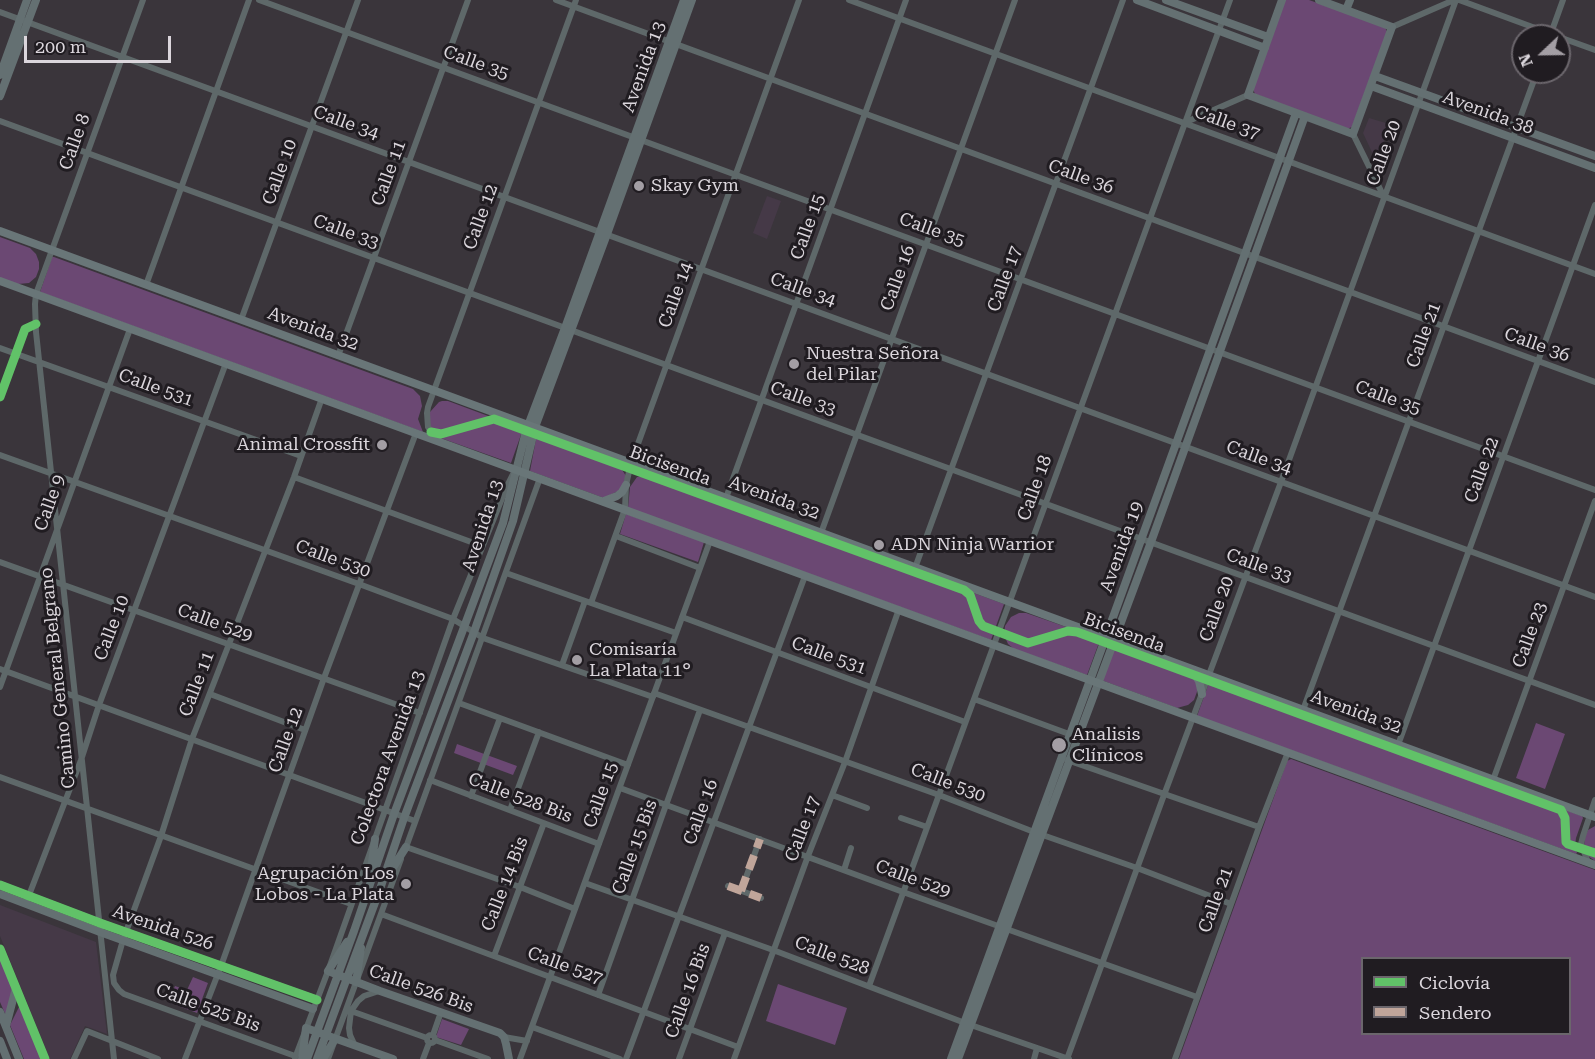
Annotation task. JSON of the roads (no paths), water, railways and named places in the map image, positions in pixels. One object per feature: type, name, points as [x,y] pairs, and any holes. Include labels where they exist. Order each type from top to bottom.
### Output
[{"type":"highway","name":"Avenida 32","points":[[0,231],[1592,816]]},
{"type":"highway","points":[[0,281],[1591,863]]},
{"type":"highway","points":[[603,501],[617,496],[626,485]]},
{"type":"highway","points":[[1191,669],[1199,681],[1202,694]]},
{"type":"main road","points":[[0,96],[24,21],[27,0]]},
{"type":"main road","points":[[0,75],[36,0]]},
{"type":"main road","name":"Avenida 13","points":[[673,43],[684,0]]},
{"type":"main road","name":"Avenida 13","points":[[317,1059],[369,886],[503,523],[531,427],[673,43],[692,0]]},
{"type":"main road","points":[[1137,0],[1265,48]]},
{"type":"main road","points":[[1166,0],[1268,37]]},
{"type":"main road","points":[[1282,0],[1248,95],[1353,134],[1392,27],[1346,10],[1339,3],[1319,0]]},
{"type":"main road","points":[[1346,10],[1350,0]]},
{"type":"main road","name":"Avenida 38","points":[[1375,76],[1595,156]]},
{"type":"main road","name":"Avenida 38","points":[[1371,86],[1595,168]]},
{"type":"main road","name":"Avenida 19","points":[[958,1059],[968,1024],[1094,681],[1176,443],[1296,113]]},
{"type":"main road","name":"Avenida 19","points":[[1109,639],[1150,542],[1305,116]]},
{"type":"main road","name":"Avenida 13","points":[[307,1059],[316,1032],[364,930],[474,632],[513,521],[520,471]]},
{"type":"main road","name":"Avenida 19","points":[[1065,759],[1069,735],[1094,681]]},
{"type":"main road","points":[[369,886],[375,839]]},
{"type":"main road","points":[[380,889],[406,848]]},
{"type":"main road","name":"Avenida 526","points":[[0,885],[28,900],[100,928],[219,970],[317,1000]]},
{"type":"main road","name":"Avenida 526","points":[[0,894],[28,900]]},
{"type":"main road","points":[[356,982],[364,930]]},
{"type":"main road","points":[[328,971],[354,931]]},
{"type":"main road","name":"Avenida 526","points":[[219,970],[313,1009]]},
{"type":"main road","name":"Calle 526 Bis","points":[[328,971],[500,1033],[504,1037]]},
{"type":"main road","points":[[6,1027],[16,988]]},
{"type":"main road","points":[[0,1012],[19,1059]]},
{"type":"main road","name":"Avenida 19","points":[[951,1059],[968,1024]]},
{"type":"main road","points":[[297,1058],[306,1028],[393,1059]]},
{"type":"main road","points":[[504,1037],[509,1059]]},
{"type":"main road","points":[[323,1059],[335,1039]]},
{"type":"main road","points":[[0,1041],[8,1059]]},
{"type":"street","name":"Calle 8","points":[[36,294],[143,0]]},
{"type":"street","points":[[146,285],[249,0]]},
{"type":"street","name":"Calle 35","points":[[259,0],[1595,490]]},
{"type":"street","name":"Calle 10","points":[[241,320],[358,0]]},
{"type":"street","name":"Calle 11","points":[[338,356],[468,0]]},
{"type":"street","name":"Calle 36","points":[[556,0],[575,3],[673,43],[1595,382]]},
{"type":"street","name":"Calle 14","points":[[562,665],[616,536],[625,509],[626,485],[631,463],[799,0]]},
{"type":"street","name":"Calle 37","points":[[849,0],[1595,274]]},
{"type":"street","name":"Calle 15","points":[[726,498],[906,0]]},
{"type":"street","name":"Calle 16","points":[[821,533],[1015,0]]},
{"type":"street","name":"Calle 17","points":[[915,568],[1123,0]]},
{"type":"street","name":"Calle 18","points":[[869,986],[1230,0]]},
{"type":"street","points":[[1392,27],[1456,0],[1521,24]]},
{"type":"street","name":"Calle 20","points":[[1068,1059],[1456,0]]},
{"type":"street","points":[[1557,24],[1563,0]]},
{"type":"street","name":"Calle 12","points":[[441,442],[430,432],[427,421],[428,407],[575,3]]},
{"type":"street","name":"Calle 34","points":[[0,12],[1595,597]]},
{"type":"street","points":[[1571,42],[1595,50]]},
{"type":"street","name":"Calle 21","points":[[1303,711],[1533,84]]},
{"type":"street","points":[[1185,123],[1248,95]]},
{"type":"street","name":"Calle 33","points":[[0,121],[1595,705]]},
{"type":"street","points":[[1353,134],[1384,197]]},
{"type":"street","name":"Calle 22","points":[[1398,745],[1595,205]]},
{"type":"street","name":"Camino General Belgrano","points":[[36,294],[36,324],[114,1059]]},
{"type":"street","points":[[0,397],[25,329],[36,324]]},
{"type":"street","name":"Calle 9","points":[[0,687],[3,670],[130,328]]},
{"type":"street","name":"Calle 531","points":[[0,348],[301,456]]},
{"type":"street","name":"Calle 10","points":[[28,900],[226,363]]},
{"type":"street","name":"Calle 11","points":[[114,983],[114,970],[124,936],[161,836],[192,739],[294,477],[322,398]]},
{"type":"street","name":"Calle 12","points":[[185,1059],[416,433]]},
{"type":"street","name":"Calle 530","points":[[0,455],[453,619],[483,638],[749,727],[1231,904]]},
{"type":"street","name":"Colectora Avenida 13","points":[[306,1028],[453,619],[507,486],[520,471]]},
{"type":"street","points":[[294,477],[482,546]]},
{"type":"street","points":[[328,1059],[540,478]]},
{"type":"street","name":"Calle 23","points":[[1493,780],[1595,501]]},
{"type":"street","points":[[616,536],[700,568]]},
{"type":"street","name":"Calle 15","points":[[520,1059],[710,541]]},
{"type":"street","name":"Calle 529","points":[[0,562],[420,714]]},
{"type":"street","points":[[506,573],[676,633]]},
{"type":"street","name":"Calle 16","points":[[626,1059],[805,576]]},
{"type":"street","name":"Calle 17","points":[[734,1059],[845,762],[899,609]]},
{"type":"street","name":"Calle 531","points":[[682,617],[965,722]]},
{"type":"street","points":[[3,670],[415,821]]},
{"type":"street","points":[[210,694],[305,730]]},
{"type":"street","points":[[974,699],[1069,735]]},
{"type":"street","points":[[459,703],[628,765]]},
{"type":"street","name":"Calle 15 Bis","points":[[597,994],[700,710]]},
{"type":"street","points":[[471,796],[500,718]]},
{"type":"street","points":[[510,810],[539,732]]},
{"type":"street","name":"Calle 21","points":[[1175,1059],[1258,827],[1288,752]]},
{"type":"street","points":[[1065,759],[1258,827]]},
{"type":"street","points":[[0,777],[351,904]]},
{"type":"street","name":"Calle 528 Bis","points":[[430,780],[599,844]]},
{"type":"street","name":"Calle 529","points":[[620,788],[1197,997]]},
{"type":"street","points":[[832,795],[867,808]]},
{"type":"street","points":[[1591,863],[1581,844],[1592,816],[1595,800]]},
{"type":"street","points":[[901,818],[927,827]]},
{"type":"street","name":"Calle 14 Bis","points":[[494,956],[544,823]]},
{"type":"street","points":[[741,891],[760,839]]},
{"type":"street","points":[[406,848],[520,887],[575,909]]},
{"type":"street","points":[[844,870],[852,848]]},
{"type":"street","name":"Calle 528","points":[[585,883],[1068,1059]]},
{"type":"street","points":[[728,886],[761,898]]},
{"type":"street","name":"Calle 527","points":[[381,914],[738,1047]]},
{"type":"street","name":"Calle 16 Bis","points":[[679,1059],[725,933]]},
{"type":"street","points":[[0,949],[45,1059]]},
{"type":"street","name":"Calle 525 Bis","points":[[114,983],[124,994],[297,1058]]},
{"type":"street","points":[[356,1046],[350,1035],[348,1023],[351,1011],[364,996],[380,991]]},
{"type":"street","points":[[351,1011],[488,1059]]},
{"type":"street","points":[[423,1059],[441,1012]]},
{"type":"street","points":[[532,1027],[620,1059]]},
{"type":"street","points":[[74,1059],[87,1031],[158,1059]]},
{"type":"street","name":"Calle 526 Bis","points":[[504,1037],[527,1041]]},
{"type":"street","points":[[1034,1059],[1037,1048]]},
{"type":"place","name":"Skay Gym","points":[[639,186]]},
{"type":"place","name":"Nuestra Señora del Pilar","points":[[794,364]]},
{"type":"place","name":"Animal Crossfit","points":[[382,445]]},
{"type":"place","name":"ADN Ninja Warrior","points":[[879,545]]},
{"type":"place","name":"Comisaría La Plata 11°","points":[[577,660]]},
{"type":"place","name":"Analisis Clínicos","points":[[1059,745]]},
{"type":"place","name":"Agrupación Los Lobos - La Plata","points":[[406,884]]}]
